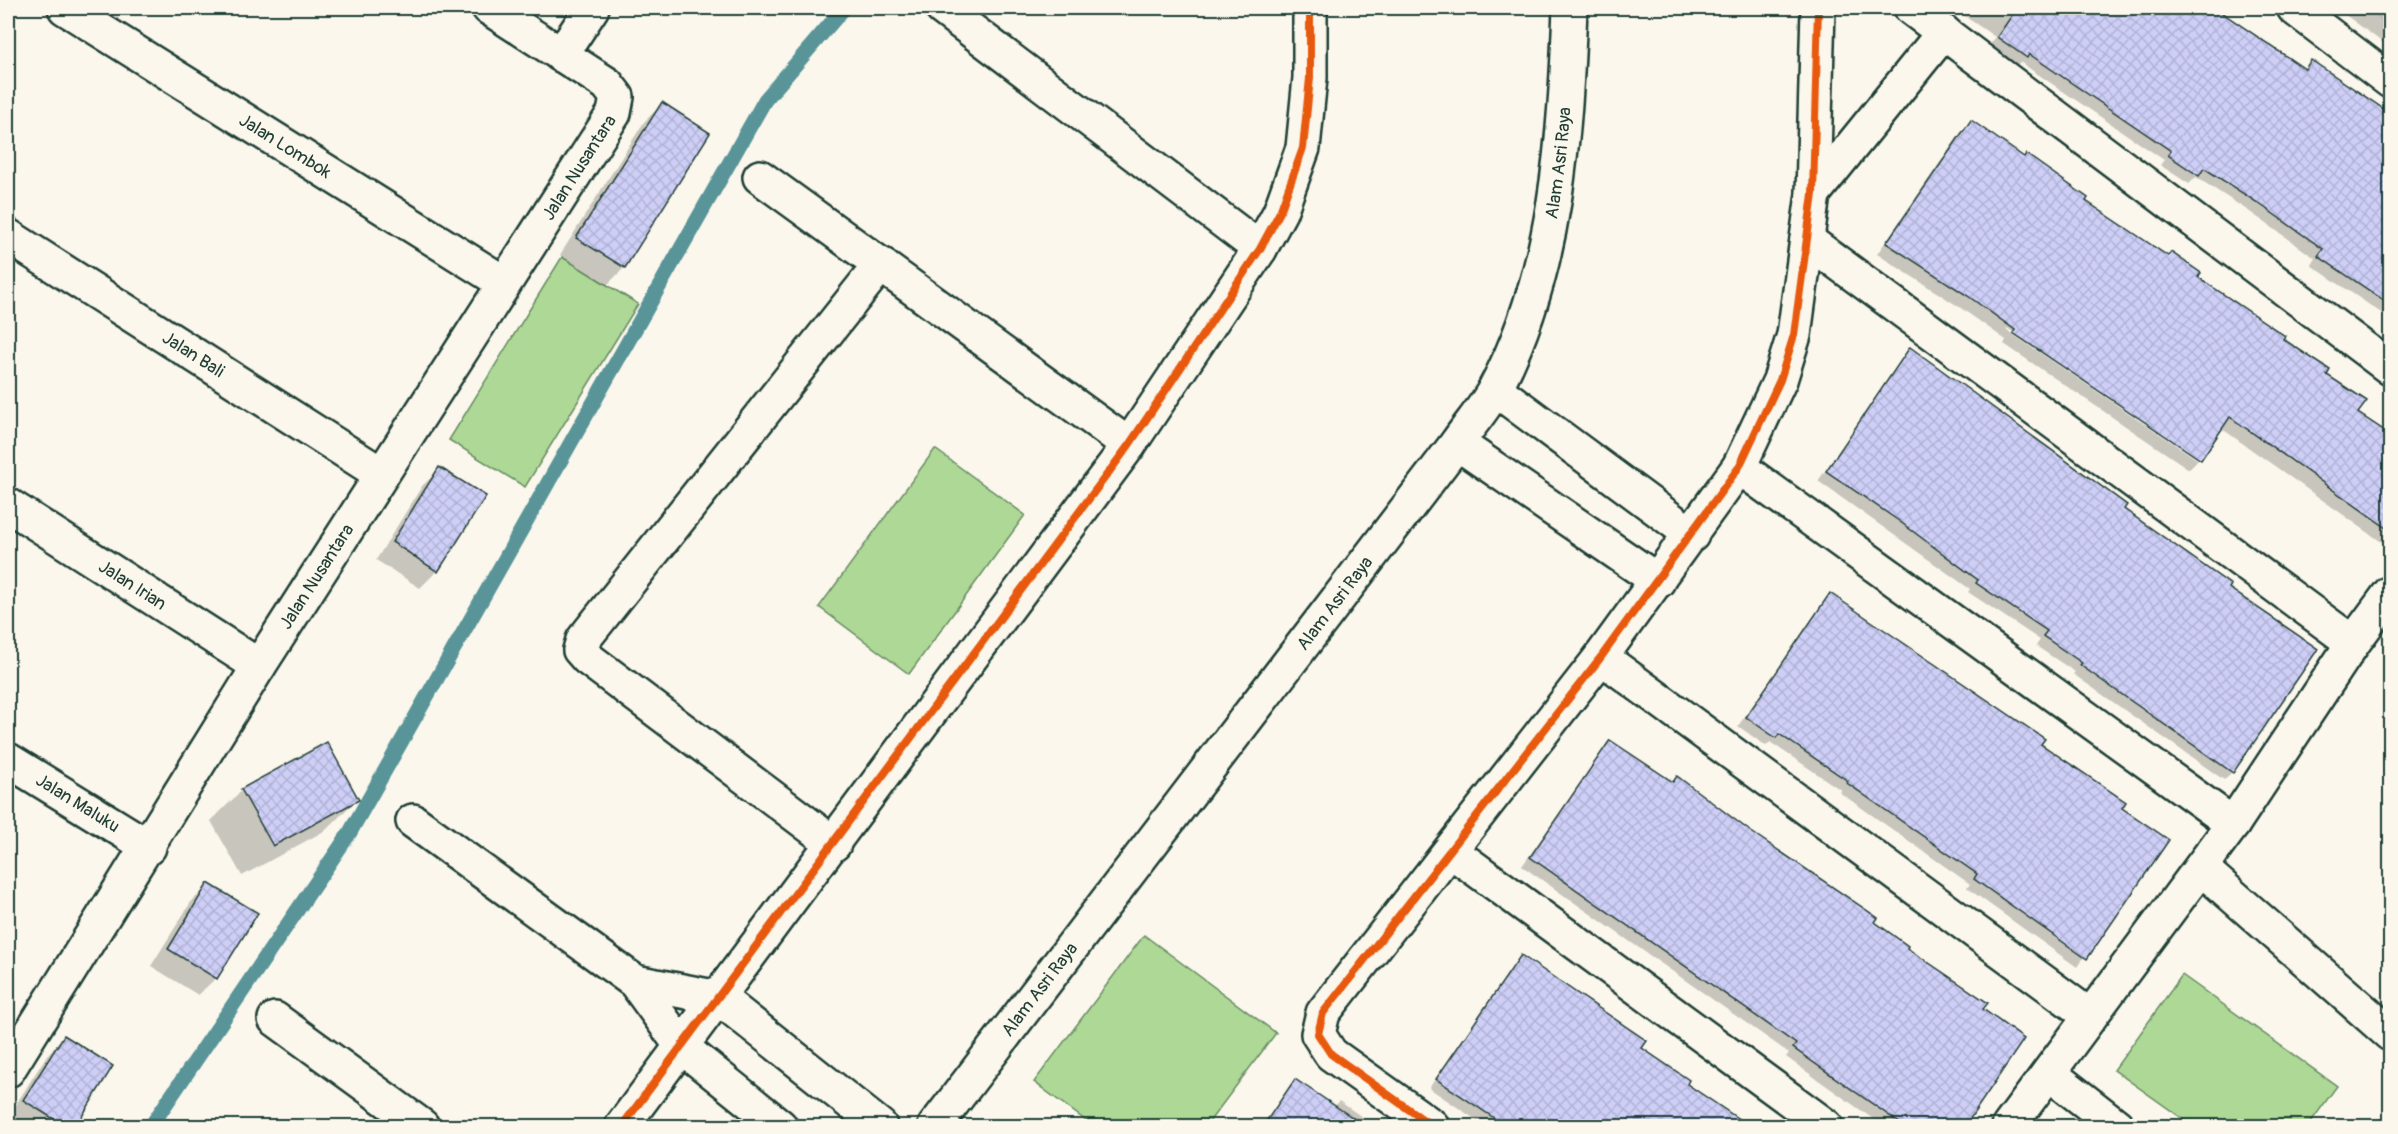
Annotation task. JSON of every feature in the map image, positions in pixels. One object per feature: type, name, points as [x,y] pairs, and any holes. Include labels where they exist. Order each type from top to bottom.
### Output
[{"type":"street","name":"Jalan Lombok","points":[[65,8],[504,283]]},
{"type":"street","points":[[489,8],[561,55],[592,8]]},
{"type":"street","points":[[942,8],[1260,249]]},
{"type":"street","points":[[622,1126],[683,1048],[1129,445],[1260,249],[1280,212],[1303,148],[1310,78],[1310,8]]},
{"type":"street","name":"Alam Asri Raya","points":[[935,1126],[1456,444],[1495,389],[1519,339],[1546,247],[1565,126],[1570,8]]},
{"type":"street","points":[[1432,1126],[1331,1054],[1318,1034],[1323,1013],[1601,657],[1692,535],[1739,467],[1780,380],[1794,335],[1813,194],[1818,8]]},
{"type":"street","points":[[1911,8],[2391,368]]},
{"type":"street","points":[[2294,8],[2391,81]]},
{"type":"street","points":[[1813,194],[1944,32]]},
{"type":"street","name":"Jalan Nusantara","points":[[12,1053],[149,847],[259,666],[614,113],[617,97],[607,84],[561,55]]},
{"type":"street","points":[[760,177],[1129,445]]},
{"type":"street","name":"Jalan Bali","points":[[8,236],[381,474]]},
{"type":"street","points":[[1808,240],[2353,643]]},
{"type":"street","points":[[834,844],[587,658],[580,650],[583,640],[590,631],[881,264]]},
{"type":"street","points":[[1495,389],[1692,535]]},
{"type":"street","points":[[1456,444],[1658,581]]},
{"type":"street","points":[[1739,467],[2233,824]]},
{"type":"street","name":"Jalan Irian","points":[[8,505],[259,666]]},
{"type":"street","points":[[2009,1126],[2233,824],[2353,643],[2391,593]]},
{"type":"street","points":[[1601,657],[2090,1016]]},
{"type":"street","name":"Jalan Maluku","points":[[8,760],[149,847]]},
{"type":"street","points":[[413,820],[635,982],[683,1048],[780,1126]]},
{"type":"street","points":[[1451,850],[1826,1126]]},
{"type":"street","points":[[2201,868],[2391,1034]]},
{"type":"street","points":[[635,982],[719,998],[880,1126]]},
{"type":"street","points":[[275,1019],[422,1126]]},
{"type":"street","points":[[2049,1073],[2117,1126]]},
{"type":"shaded area","points":[[2363,8],[2390,8],[2390,28]]},
{"type":"green space","points":[[562,257],[638,304],[525,487],[449,440]]},
{"type":"green space","points":[[935,449],[1025,515],[909,674],[819,607]]},
{"type":"green space","points":[[1144,935],[1276,1033],[1206,1126],[1093,1126],[1034,1082]]},
{"type":"green space","points":[[2182,975],[2337,1086],[2308,1126],[2193,1126],[2114,1070]]},
{"type":"building","points":[[2017,8],[2215,8],[2305,69],[2311,60],[2391,114],[2391,305],[2318,256],[2323,249],[2258,203],[2204,168],[2199,176],[2168,155],[2171,151],[2029,54],[2027,58],[1997,37]]},
{"type":"building","points":[[662,102],[710,133],[625,268],[576,238]]},
{"type":"building","points":[[1971,120],[2024,157],[2026,154],[2088,198],[2086,201],[2168,256],[2171,252],[2201,273],[2198,277],[2285,336],[2283,339],[2330,370],[2327,375],[2367,401],[2358,413],[2391,435],[2391,531],[2230,417],[2201,460],[2013,333],[2015,330],[1968,296],[1886,243]]},
{"type":"building","points":[[1910,347],[2127,505],[2124,509],[2231,585],[2229,588],[2318,649],[2233,773],[2080,665],[2082,663],[2043,636],[2047,631],[1976,583],[1978,580],[1899,521],[1826,471]]},
{"type":"building","points":[[439,467],[486,496],[438,572],[392,542]]},
{"type":"building","points":[[1830,593],[2045,739],[2041,744],[2126,802],[2122,808],[2169,840],[2087,959],[1974,879],[1977,874],[1847,783],[1848,781],[1779,734],[1776,738],[1746,717]]},
{"type":"building","points":[[1610,740],[1673,782],[1677,776],[1750,831],[1878,918],[1875,922],[1908,946],[1907,948],[1988,1003],[1983,1009],[2024,1039],[1965,1126],[1904,1126],[1793,1048],[1796,1044],[1530,857]]},
{"type":"building","points":[[327,742],[359,800],[273,846],[241,789]]},
{"type":"building","points":[[208,883],[258,913],[217,979],[168,949]]},
{"type":"building","points":[[1521,955],[1647,1041],[1642,1048],[1689,1080],[1687,1084],[1749,1126],[1506,1126],[1436,1079]]},
{"type":"building","points":[[64,1035],[113,1066],[76,1126],[65,1126],[23,1100]]},
{"type":"building","points":[[1295,1079],[1365,1126],[1263,1126]]},
{"type":"waterway","points":[[151,1126],[349,834],[765,100],[844,8]]},
{"type":"cycle path","points":[[622,1126],[1129,445],[1260,249],[1280,212],[1303,148],[1310,78],[1310,8]]},
{"type":"cycle path","points":[[1432,1126],[1331,1054],[1318,1034],[1323,1013],[1601,657],[1739,467],[1780,380],[1794,335],[1813,194],[1818,8]]}]
